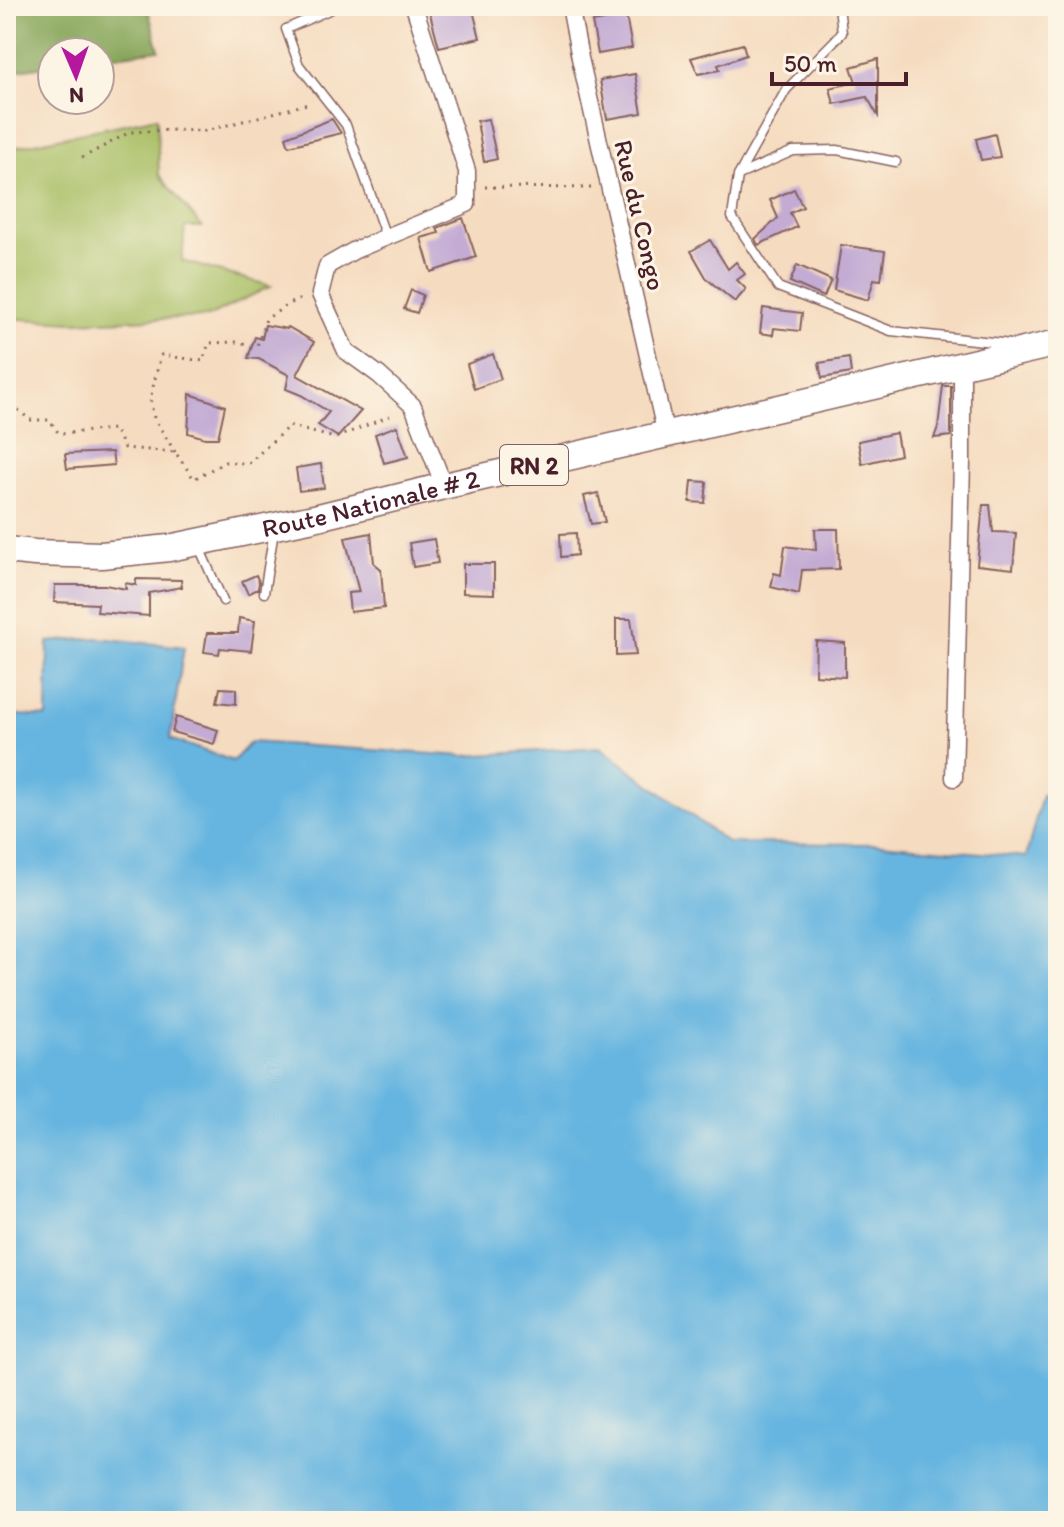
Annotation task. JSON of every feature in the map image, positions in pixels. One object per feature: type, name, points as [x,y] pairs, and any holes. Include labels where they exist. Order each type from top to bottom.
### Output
[{"type":"main road","name":"Route Nationale # 2","points":[[6,550],[102,555],[169,548],[1049,345]]},
{"type":"street","points":[[414,6],[467,171],[467,204],[355,250],[327,266],[320,294],[346,351],[413,406],[444,486]]},
{"type":"street","name":"Rue du Congo","points":[[570,6],[666,435]]},
{"type":"street","points":[[954,778],[962,366]]},
{"type":"lane","points":[[338,6],[286,29],[299,65],[346,125],[386,237]]},
{"type":"lane","points":[[839,6],[842,33],[786,90],[738,176],[732,217],[778,287],[891,331],[1049,345]]},
{"type":"lane","points":[[738,176],[793,151],[837,150],[896,162]]},
{"type":"lane","points":[[264,593],[275,526]]},
{"type":"lane","points":[[197,542],[223,601]]},
{"type":"path","points":[[82,158],[130,132],[205,131],[326,100]]},
{"type":"path","points":[[467,187],[609,188]]},
{"type":"path","points":[[320,294],[292,302],[266,319],[257,346],[237,342],[209,343],[203,361],[161,355],[150,399],[154,418],[194,479],[225,462],[249,463],[289,426],[335,438],[413,406]]},
{"type":"path","points":[[6,399],[30,420],[50,420],[59,434],[114,429],[124,448],[175,452]]},
{"type":"green space","points":[[6,6],[147,6],[159,50],[116,56],[116,36],[36,36],[36,67],[6,72]]},
{"type":"green space","points":[[157,117],[159,175],[202,227],[185,227],[182,261],[271,286],[208,317],[73,322],[6,318],[6,149]]},
{"type":"water","points":[[98,638],[184,647],[170,739],[233,761],[251,742],[464,756],[600,747],[728,843],[879,844],[1026,857],[1042,795],[1058,792],[1058,1521],[6,1521],[6,714],[47,717],[48,642]]},
{"type":"building","points":[[428,6],[472,6],[480,38],[439,47]]},
{"type":"building","points":[[626,16],[632,48],[598,54],[592,22]]},
{"type":"building","points":[[743,44],[746,55],[718,65],[720,70],[698,74],[691,58]]},
{"type":"building","points":[[878,59],[878,116],[867,97],[834,104],[830,88],[856,82],[851,67]]},
{"type":"building","points":[[635,74],[642,113],[607,119],[600,80]]},
{"type":"building","points":[[332,119],[341,133],[289,146],[286,137]]},
{"type":"building","points":[[488,119],[497,159],[484,162],[477,121]]},
{"type":"building","points":[[995,134],[1000,157],[981,160],[976,139]]},
{"type":"building","points":[[794,189],[803,207],[790,213],[797,227],[758,245],[755,239],[778,218],[770,200]]},
{"type":"building","points":[[463,218],[476,257],[431,272],[421,238],[439,233],[437,228]]},
{"type":"building","points":[[710,240],[728,269],[736,262],[745,274],[737,280],[746,289],[735,302],[707,279],[691,251]]},
{"type":"building","points":[[841,245],[885,251],[881,280],[874,279],[868,300],[834,290]]},
{"type":"building","points":[[797,265],[831,280],[824,297],[790,282]]},
{"type":"building","points":[[411,290],[423,295],[417,313],[404,309]]},
{"type":"building","points":[[763,308],[802,313],[800,331],[774,328],[773,335],[760,333]]},
{"type":"building","points":[[265,325],[288,327],[314,342],[297,375],[361,411],[338,437],[318,425],[329,412],[286,389],[289,375],[259,359],[248,358],[255,337],[262,339]]},
{"type":"building","points":[[493,354],[501,379],[474,389],[467,364]]},
{"type":"building","points":[[849,358],[851,373],[822,378],[819,363]]},
{"type":"building","points":[[943,386],[951,386],[951,436],[934,438],[938,427]]},
{"type":"building","points":[[190,394],[225,406],[218,438],[188,433]]},
{"type":"building","points":[[397,426],[408,457],[384,463],[375,434]]},
{"type":"building","points":[[896,433],[900,455],[862,464],[858,441]]},
{"type":"building","points":[[112,452],[114,465],[67,469],[65,454]]},
{"type":"building","points":[[321,464],[324,488],[299,491],[296,468]]},
{"type":"building","points":[[692,481],[707,482],[705,503],[690,502]]},
{"type":"building","points":[[598,493],[605,522],[591,524],[584,496]]},
{"type":"building","points":[[983,505],[990,505],[993,532],[1016,533],[1013,569],[977,565]]},
{"type":"building","points":[[815,529],[838,529],[839,569],[802,570],[799,594],[771,587],[774,573],[781,575],[785,546],[816,550]]},
{"type":"building","points":[[371,533],[374,563],[381,569],[384,608],[350,612],[348,593],[359,592],[345,538]]},
{"type":"building","points":[[576,533],[577,555],[561,557],[560,534]]},
{"type":"building","points":[[434,539],[438,563],[413,567],[409,543]]},
{"type":"building","points":[[463,564],[494,564],[494,594],[463,593]]},
{"type":"building","points":[[256,575],[258,589],[248,594],[242,581]]},
{"type":"building","points":[[136,579],[181,580],[182,587],[149,593],[149,616],[97,612],[98,604],[54,602],[55,585],[105,585],[126,589],[125,583],[136,585]]},
{"type":"building","points":[[239,618],[255,621],[251,651],[220,648],[219,654],[204,652],[207,633],[238,633]]},
{"type":"building","points":[[616,619],[631,619],[636,655],[616,656]]},
{"type":"building","points":[[816,641],[845,643],[845,677],[815,675]]},
{"type":"building","points":[[220,688],[236,689],[236,704],[217,702]]},
{"type":"building","points":[[176,717],[218,730],[214,744],[172,732]]}]
